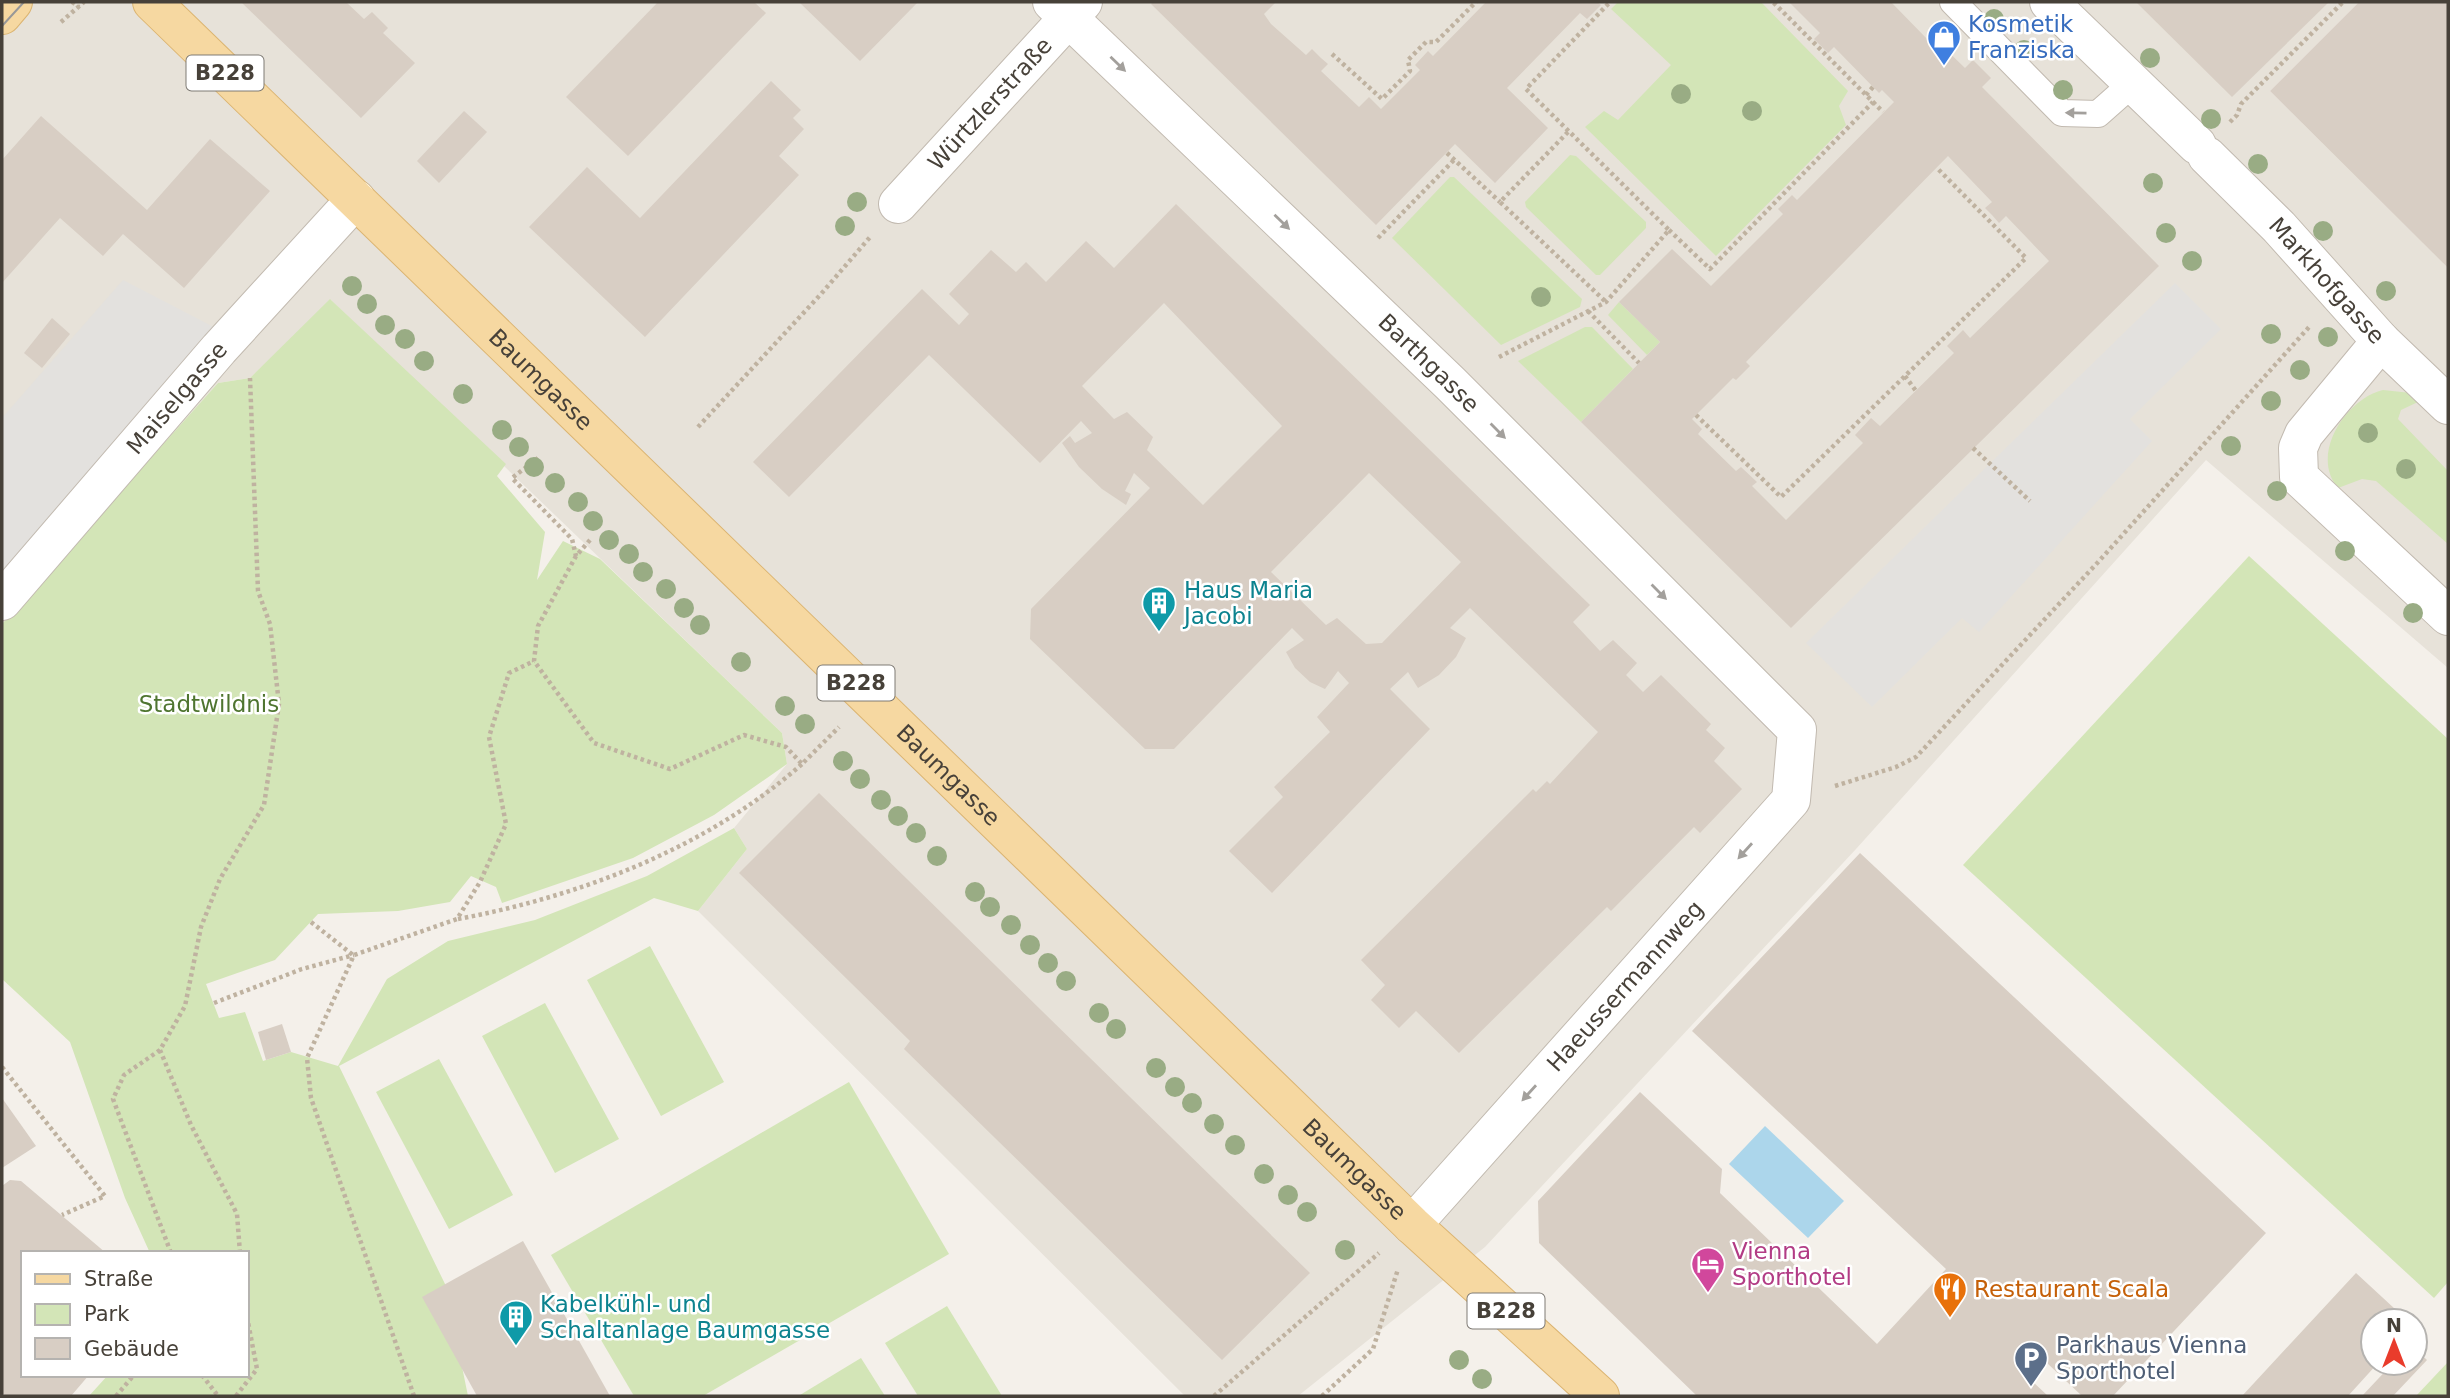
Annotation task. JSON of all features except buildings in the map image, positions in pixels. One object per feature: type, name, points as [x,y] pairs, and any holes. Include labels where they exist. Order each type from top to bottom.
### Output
[{"type":"main road","points":[[2,15],[13,2]]},
{"type":"main road","name":"Baumgasse","points":[[152,2],[1412,1225],[1600,1396]]},
{"type":"street","name":"Markhofgasse","points":[[2049,2],[2279,227],[2381,341],[2448,405]]},
{"type":"street","name":"Würtzlerstraße","points":[[898,204],[1068,7]]},
{"type":"street","name":"Barthgasse","points":[[1068,7],[1797,730],[1791,800]]},
{"type":"street","name":"Maiselgasse","points":[[2,601],[231,336],[356,199]]},
{"type":"street","points":[[2381,341],[2304,434],[2298,448],[2300,477],[2448,616]]},
{"type":"street","name":"Haeussermannweg","points":[[1412,1225],[1791,800]]},
{"type":"lane","points":[[1953,2],[2062,113],[2098,114],[2133,83]]},
{"type":"path","points":[[72,2],[79,7]]},
{"type":"path","points":[[61,22],[84,2]]},
{"type":"path","points":[[1332,54],[1381,99],[1410,71],[1408,60],[1426,42],[1436,42],[1476,2]]},
{"type":"path","points":[[1610,2],[1525,89],[1710,269],[1873,102]]},
{"type":"path","points":[[1773,2],[1884,113]]},
{"type":"path","points":[[2228,124],[2237,115],[2241,104],[2343,2]]},
{"type":"path","points":[[1866,95],[1873,87]]},
{"type":"path","points":[[1386,95],[1391,99]]},
{"type":"path","points":[[1500,202],[1569,131]]},
{"type":"path","points":[[1447,153],[1606,302]]},
{"type":"path","points":[[1378,238],[1454,160]]},
{"type":"path","points":[[1696,415],[1781,497],[2026,258],[1937,168]]},
{"type":"path","points":[[698,427],[821,294],[898,204]]},
{"type":"path","points":[[1499,357],[1606,302],[1669,230]]},
{"type":"path","points":[[1791,800],[1896,767],[1916,757],[2100,560],[2339,293]]},
{"type":"path","points":[[1588,311],[1639,363]]},
{"type":"path","points":[[170,1251],[113,1099],[124,1075],[160,1050],[185,1006],[201,927],[220,879],[264,806],[279,704],[270,624],[258,591],[250,378],[231,336]]},
{"type":"path","points":[[1905,376],[1916,391]]},
{"type":"path","points":[[1973,448],[2030,501]]},
{"type":"path","points":[[538,458],[512,478],[572,539],[576,556]]},
{"type":"path","points":[[590,540],[576,556],[538,626],[534,661],[594,743],[670,769],[744,735],[786,747],[802,764]]},
{"type":"path","points":[[457,919],[480,882],[506,824],[489,737],[509,673],[534,661]]},
{"type":"path","points":[[214,1003],[302,969],[354,955],[457,919],[522,907],[652,860],[752,804],[802,764],[870,697]]},
{"type":"path","points":[[311,922],[354,955]]},
{"type":"path","points":[[354,955],[307,1058],[311,1098],[414,1396]]},
{"type":"path","points":[[160,1050],[191,1125],[237,1214],[240,1251]]},
{"type":"path","points":[[2,1067],[105,1196],[62,1215]]},
{"type":"path","points":[[1214,1396],[1412,1225]]},
{"type":"path","points":[[1322,1396],[1373,1349],[1412,1225]]},
{"type":"path","points":[[236,1396],[257,1369],[248,1322]]},
{"type":"path","points":[[116,1396],[132,1377]]},
{"type":"path","points":[[204,1377],[218,1396]]},
{"type":"shaded area","points":[[2,2],[2359,2],[2270,91],[2448,268],[2448,668],[2206,460],[1856,849],[1485,1247],[1298,1396],[1185,1396],[698,911],[747,849],[734,828],[787,764],[782,733],[331,300],[250,378],[218,383],[2,624]]},
{"type":"shaded area","points":[[123,280],[231,336],[2,601],[2,418]]},
{"type":"shaded area","points":[[2175,283],[2221,329],[2130,419],[2152,441],[1979,632],[1962,618],[1872,707],[1806,643]]},
{"type":"green space","points":[[1618,2],[1761,2],[1848,91],[1839,106],[1846,125],[1716,256],[1585,127],[1604,111],[1618,120],[1671,65],[1611,9]]},
{"type":"green space","points":[[1570,155],[1576,156],[1646,222],[1646,228],[1600,275],[1596,275],[1526,207],[1525,202]]},
{"type":"green space","points":[[1450,177],[1454,177],[1582,299],[1580,307],[1501,345],[1392,238]]},
{"type":"green space","name":"Stadtwildnis","points":[[330,299],[506,464],[497,476],[545,532],[537,580],[563,541],[600,559],[782,733],[787,764],[714,815],[633,858],[502,903],[496,887],[471,876],[450,902],[398,911],[318,914],[275,960],[206,984],[219,1018],[245,1012],[263,1061],[291,1052],[338,1066],[387,979],[448,941],[535,920],[647,876],[734,828],[747,849],[698,911],[654,898],[339,1066],[445,1284],[468,1396],[89,1396],[106,1377],[248,1377],[248,1251],[149,1251],[125,1198],[70,1042],[2,979],[2,624],[218,383],[250,378]]},
{"type":"green space","points":[[1619,302],[1660,342],[1647,355],[1608,315]]},
{"type":"green space","points":[[1585,327],[1592,327],[1633,369],[1581,422],[1518,361]]},
{"type":"green space","points":[[2383,390],[2411,393],[2418,402],[2401,410],[2398,419],[2448,471],[2448,544],[2376,481],[2362,479],[2338,488],[2330,474],[2330,444],[2336,429],[2357,404]]},
{"type":"green space","points":[[2249,556],[2448,739],[2448,1282],[2434,1298],[1963,865]]},
{"type":"green space","points":[[650,946],[724,1082],[661,1116],[587,980]]},
{"type":"green space","points":[[545,1003],[619,1139],[555,1173],[482,1036]]},
{"type":"green space","points":[[439,1059],[513,1195],[449,1229],[376,1092]]},
{"type":"green space","points":[[849,1082],[949,1254],[703,1396],[634,1396],[551,1255]]},
{"type":"green space","points":[[947,1306],[1002,1396],[918,1396],[885,1343]]},
{"type":"green space","points":[[861,1358],[885,1396],[800,1396],[800,1395]]},
{"type":"green space","points":[[2448,1362],[2448,1396],[2416,1396]]},
{"type":"water","points":[[1765,1126],[1844,1201],[1808,1238],[1729,1164]]},
{"type":"tram line","points":[[2,26],[24,2]]},
{"type":"place","name":"Kosmetik Franziska","points":[[1944,67]]},
{"type":"place","name":"Haus Maria Jacobi","points":[[1159,633]]},
{"type":"place","name":"Vienna Sporthotel","points":[[1708,1294]]},
{"type":"place","name":"Restaurant Scala","points":[[1950,1319]]},
{"type":"place","name":"Kabelkühl- und Schaltanlage Baumgasse","points":[[516,1347]]},
{"type":"place","name":"Parkhaus Vienna Sporthotel","points":[[2031,1388]]}]
